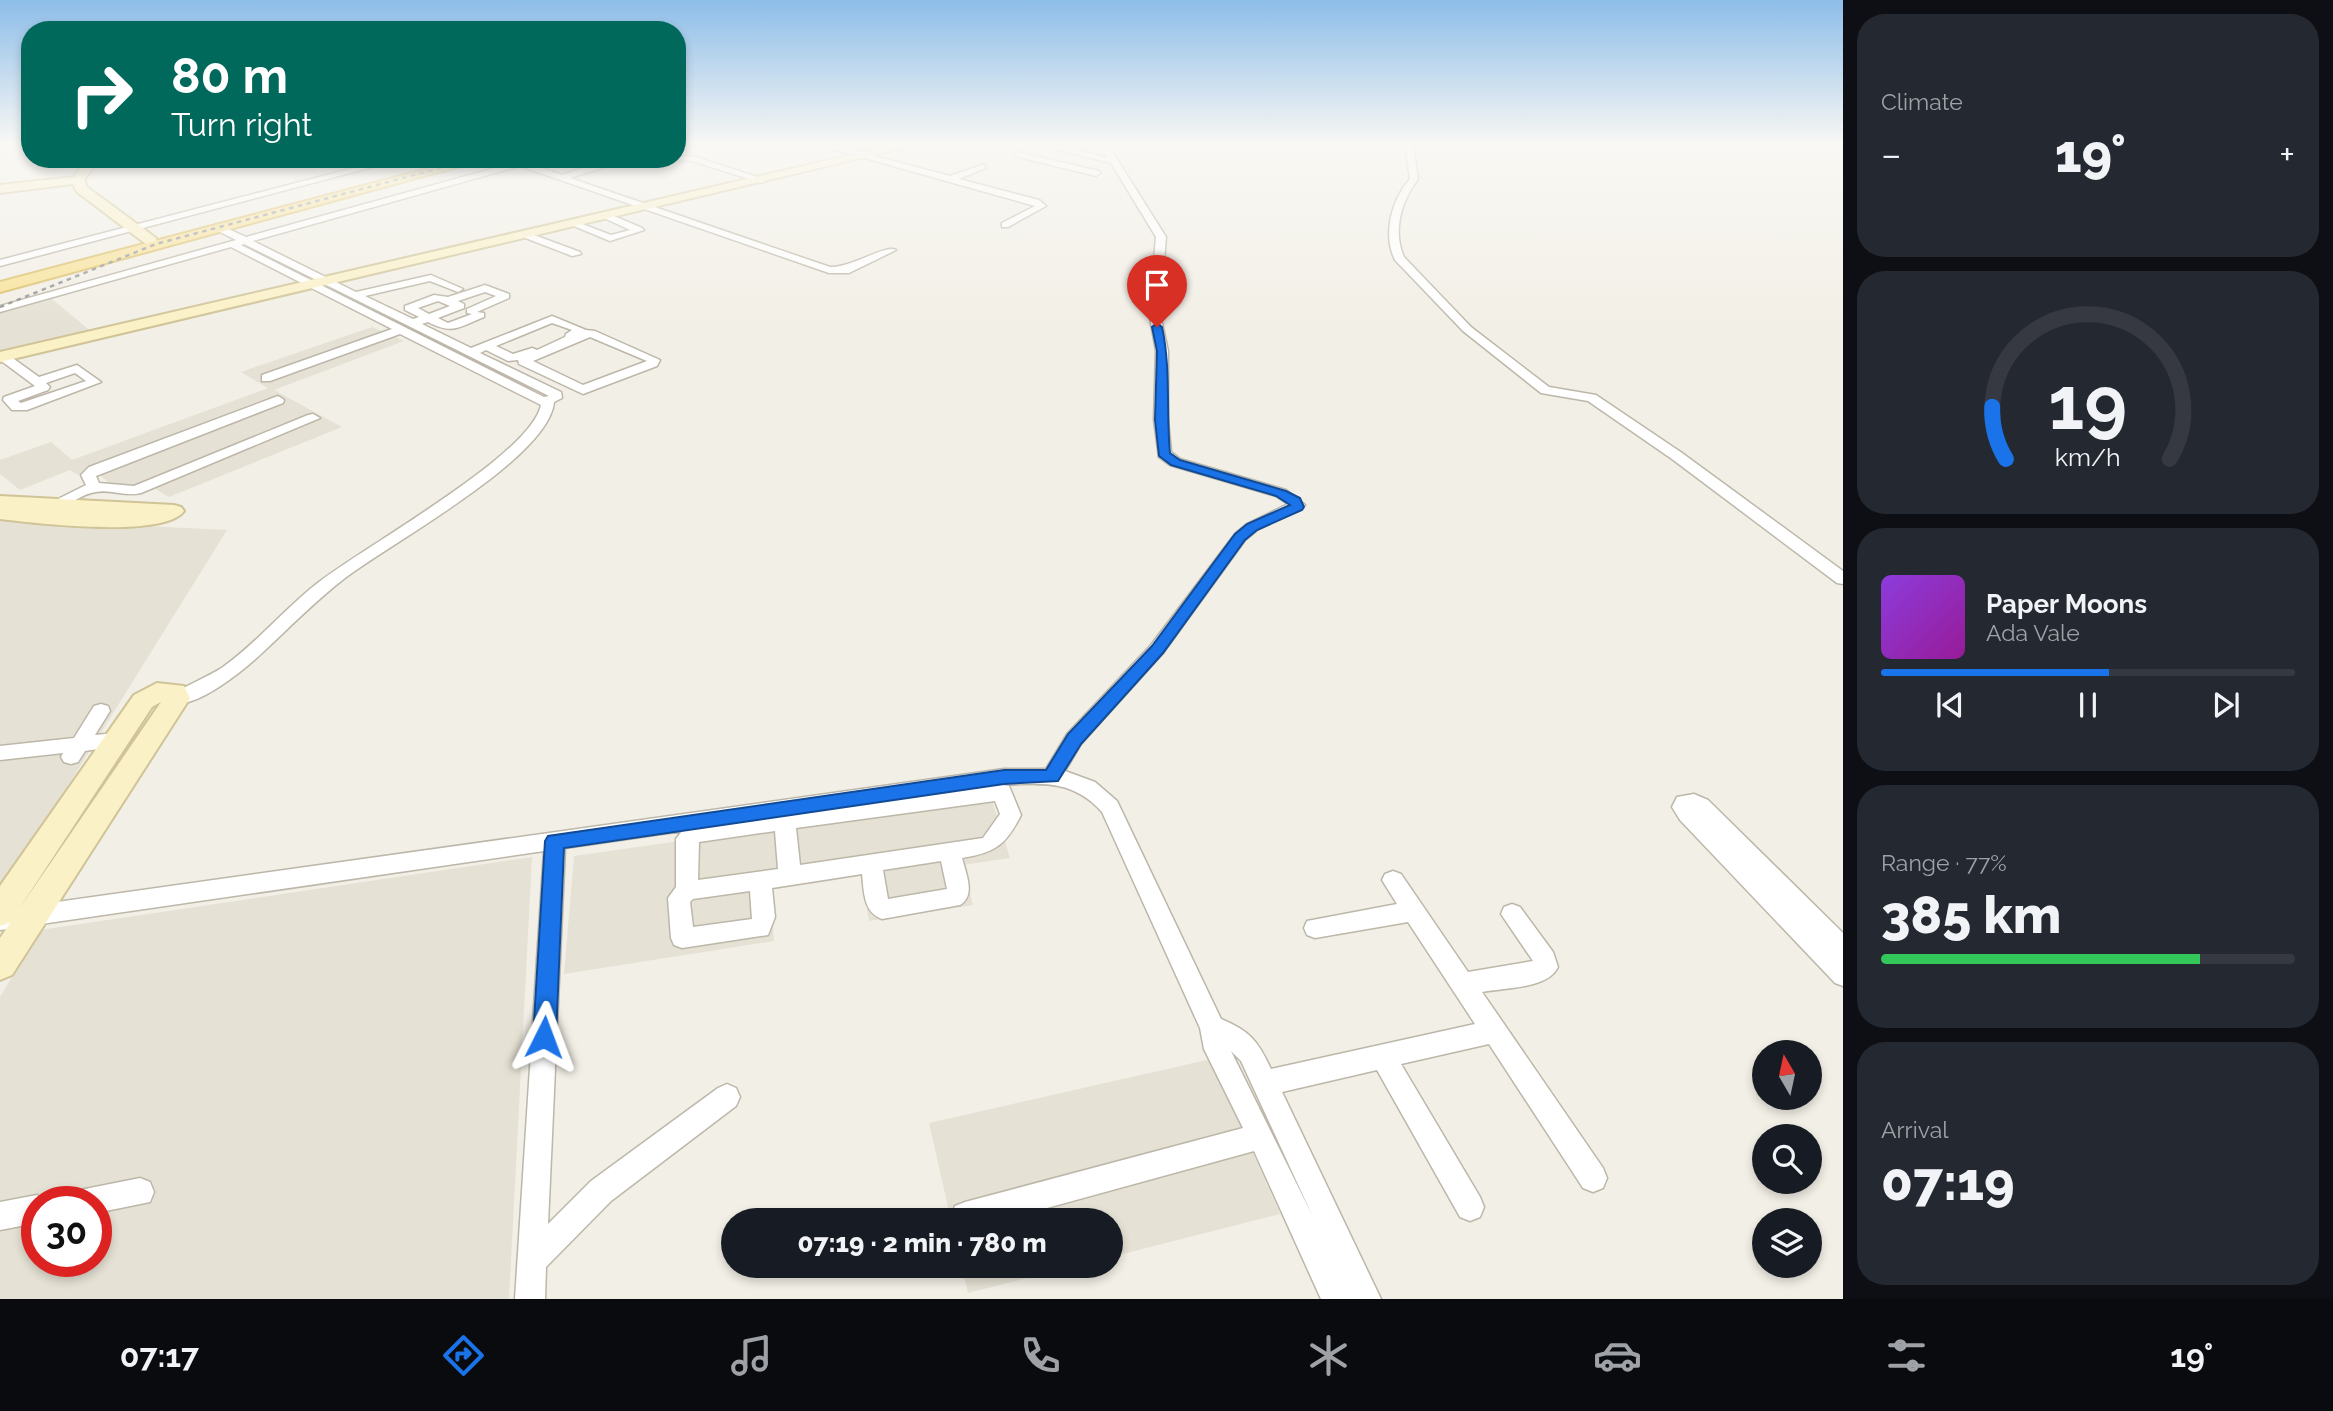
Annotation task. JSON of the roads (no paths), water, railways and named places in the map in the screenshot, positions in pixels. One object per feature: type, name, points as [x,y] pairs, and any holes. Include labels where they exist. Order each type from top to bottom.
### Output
[{"type":"main road","points":[[0,281],[290,206]]},
{"type":"main road","points":[[0,287],[304,206]]},
{"type":"street","points":[[103,206],[151,241]]},
{"type":"street","points":[[0,263],[223,206]]},
{"type":"street","points":[[327,206],[346,213]]},
{"type":"street","points":[[0,309],[372,206]]},
{"type":"street","points":[[641,206],[828,270],[845,271],[891,250]]},
{"type":"street","points":[[1,357],[651,206]]},
{"type":"street","points":[[1005,225],[1041,206]]},
{"type":"street","points":[[1052,776],[1074,739],[1157,649],[1240,537],[1252,527],[1298,505],[1281,493],[1175,463],[1164,454],[1161,420],[1162,351],[1150,290],[1158,272],[1161,237],[1141,206]]},
{"type":"street","points":[[1398,206],[1394,225],[1396,251],[1404,264],[1467,329],[1549,392],[1580,394],[1592,398],[1677,456],[1843,579]]},
{"type":"street","points":[[574,224],[610,239],[639,230],[607,216]]},
{"type":"street","points":[[219,228],[319,283],[356,295],[407,326],[542,401],[548,401],[557,395],[469,352],[407,326],[232,244]]},
{"type":"street","points":[[526,235],[576,254]]},
{"type":"street","points":[[356,295],[450,272],[472,282],[412,304]]},
{"type":"street","points":[[431,278],[458,289]]},
{"type":"street","points":[[405,284],[433,297]]},
{"type":"street","points":[[436,298],[480,316],[449,327],[427,318],[409,308],[436,298]]},
{"type":"street","points":[[267,378],[460,306]]},
{"type":"street","points":[[469,352],[556,319],[581,330],[516,358],[486,346]]},
{"type":"street","points":[[529,328],[558,341]]},
{"type":"street","points":[[515,334],[534,343]]},
{"type":"street","points":[[534,384],[554,376],[587,390],[654,361],[594,334],[585,334],[523,360],[554,376]]},
{"type":"street","points":[[490,362],[507,355]]},
{"type":"street","points":[[1,357],[36,382],[44,387],[9,401],[17,407],[95,382],[77,369],[36,382]]},
{"type":"street","points":[[94,487],[88,475],[94,470],[278,400]]},
{"type":"street","points":[[10,916],[177,698],[198,691],[234,670],[305,602],[362,558],[483,480],[520,447],[545,417],[548,401]]},
{"type":"street","points":[[41,511],[94,487],[136,490],[313,418]]},
{"type":"street","points":[[0,502],[41,511],[147,520],[160,519],[174,512],[172,510],[41,511],[0,513]]},
{"type":"street","points":[[0,965],[10,916],[117,740],[143,701],[164,691],[175,692],[177,698]]},
{"type":"street","points":[[76,751],[101,711]]},
{"type":"street","points":[[0,753],[76,751],[117,740]]},
{"type":"street","points":[[10,916],[555,841],[784,816],[1052,776],[1089,786],[1100,793],[1110,807],[1212,1027],[1217,1049],[1261,1136],[1336,1299]]},
{"type":"street","points":[[760,880],[764,917],[760,928],[682,938],[679,898],[687,891],[989,844],[1011,815],[1001,785]]},
{"type":"street","points":[[1843,948],[1701,806],[1694,802],[1684,803],[1682,807],[1687,814],[1843,975]]},
{"type":"street","points":[[784,816],[790,876]]},
{"type":"street","points":[[687,891],[689,836],[784,816]]},
{"type":"street","points":[[530,1299],[555,841]]},
{"type":"street","points":[[871,863],[877,902],[880,907],[887,909],[956,897],[959,890],[950,851]]},
{"type":"street","points":[[1393,880],[1593,1178]]},
{"type":"street","points":[[1315,928],[1415,911]]},
{"type":"street","points":[[1463,984],[1540,971],[1546,967],[1545,959],[1513,914]]},
{"type":"street","points":[[1212,1027],[1233,1036],[1250,1052],[1366,1299]]},
{"type":"street","points":[[1265,1083],[1495,1031]]},
{"type":"street","points":[[1383,1057],[1470,1207]]},
{"type":"street","points":[[532,1261],[601,1191],[727,1097]]},
{"type":"street","points":[[995,1208],[1261,1136]]},
{"type":"street","points":[[112,1197],[140,1192]]},
{"type":"street","points":[[0,1216],[21,1212]]},
{"type":"railway","points":[[0,307],[156,244],[300,206]]}]
